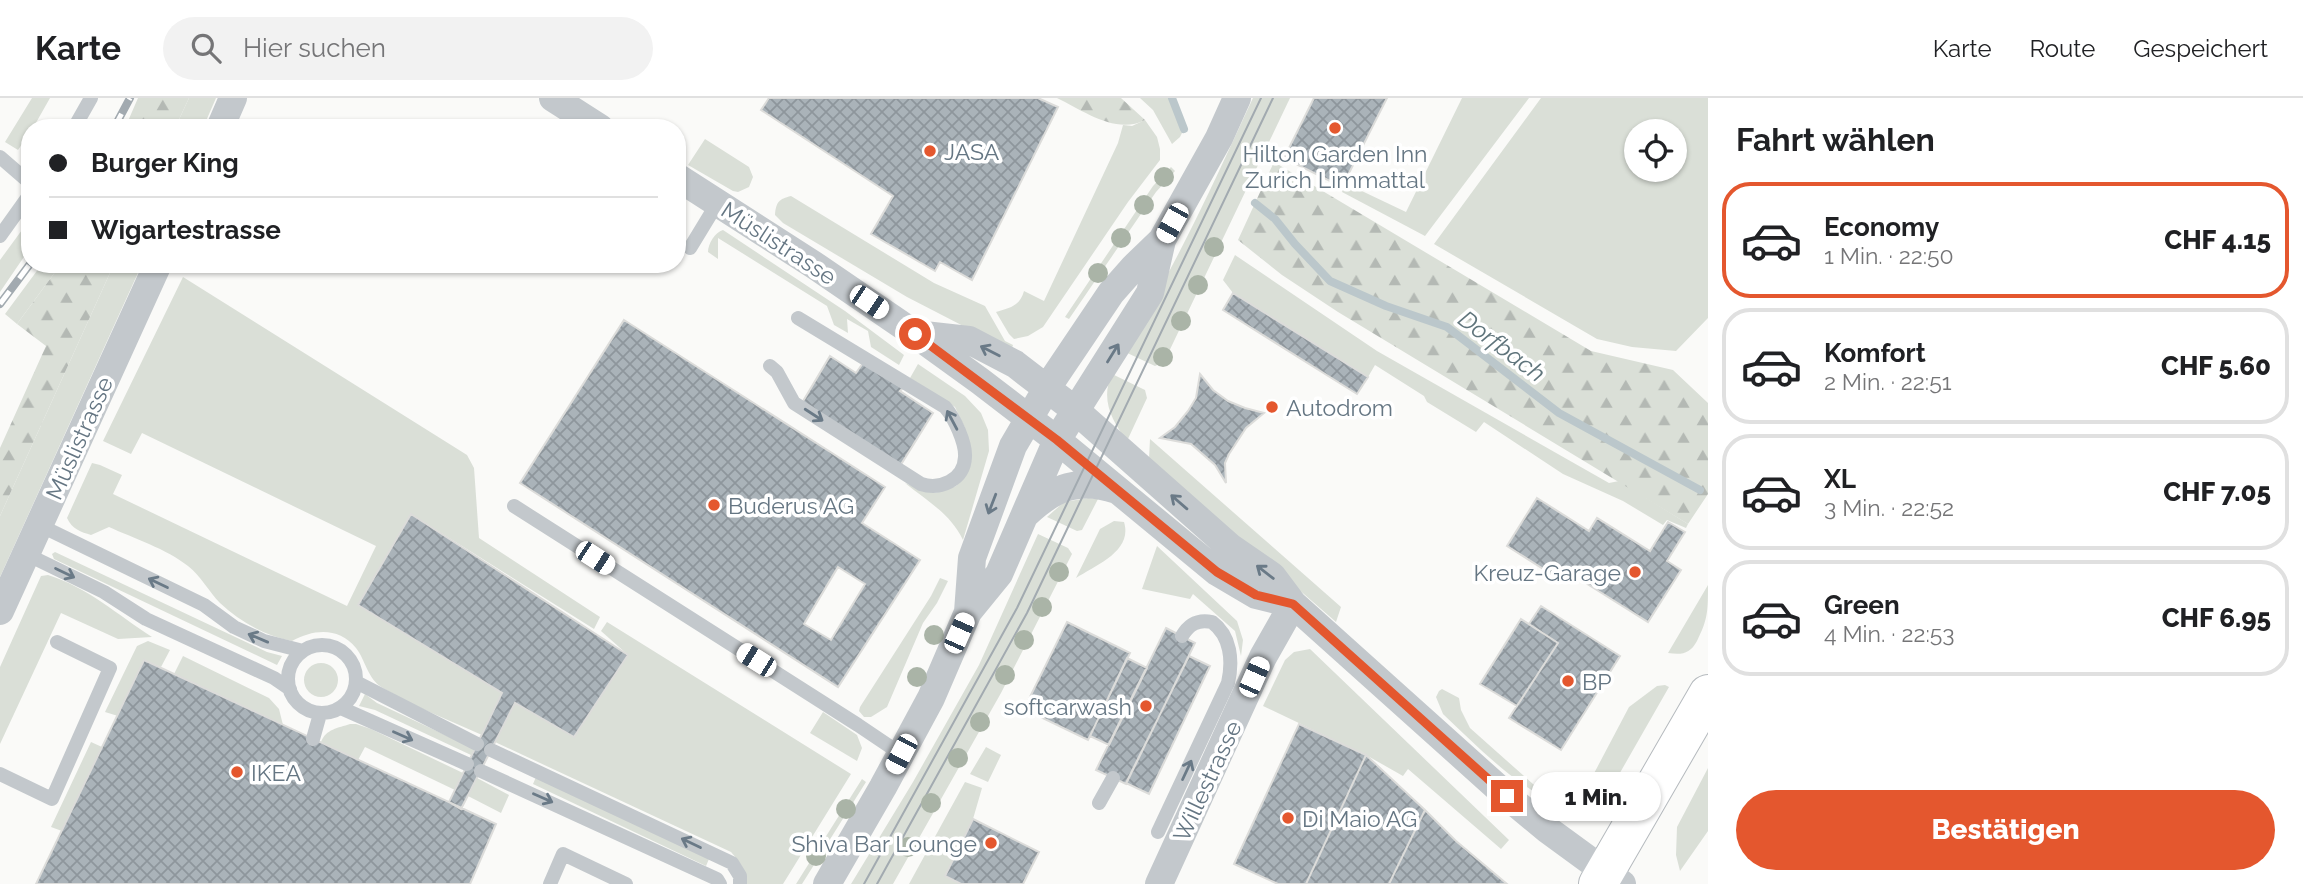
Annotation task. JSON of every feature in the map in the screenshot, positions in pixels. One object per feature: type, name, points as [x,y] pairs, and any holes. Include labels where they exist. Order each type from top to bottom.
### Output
[{"type":"main road","points":[[1608,880],[1708,694]]},
{"type":"street","points":[[224,119],[233,98]]},
{"type":"street","points":[[553,98],[586,119]]},
{"type":"street","points":[[968,612],[972,558],[1013,446],[1047,388],[1111,293],[1162,240],[1219,138],[1237,98]]},
{"type":"street","name":"Müslistrasse","points":[[686,182],[915,334],[1057,440]]},
{"type":"street","points":[[827,884],[901,754],[930,698],[968,612],[999,574],[1057,440],[1150,293],[1162,240]]},
{"type":"street","name":"Müslistrasse","points":[[0,611],[154,273]]},
{"type":"street","name":"Müslistrasse","points":[[915,334],[969,340],[1015,364],[1075,410]]},
{"type":"street","points":[[1075,410],[1230,547],[1272,576],[1293,604],[1507,796],[1608,880]]},
{"type":"street","points":[[1057,440],[1217,572],[1256,595],[1293,604]]},
{"type":"street","points":[[1022,518],[1039,502],[1066,487],[1090,484],[1119,491]]},
{"type":"street","name":"Willestrasse","points":[[1159,884],[1263,657],[1293,604]]},
{"type":"lane","points":[[79,119],[91,98]]},
{"type":"lane","points":[[0,157],[21,175]]},
{"type":"lane","points":[[690,248],[718,202]]},
{"type":"lane","points":[[0,236],[21,207]]},
{"type":"lane","points":[[770,366],[777,372],[794,402],[921,484],[943,486],[960,471],[965,457],[963,446],[951,414],[945,407],[798,318]]},
{"type":"lane","points":[[514,506],[901,754]]},
{"type":"lane","points":[[39,525],[204,605],[244,632],[264,641],[303,651]]},
{"type":"lane","points":[[26,554],[104,592],[146,619],[274,678],[290,689]]},
{"type":"lane","points":[[1158,832],[1228,684],[1231,671],[1231,660],[1223,633],[1212,622],[1199,621],[1192,624],[1182,636]]},
{"type":"lane","points":[[0,774],[52,799],[110,668],[57,642]]},
{"type":"lane","points":[[324,645],[344,653],[351,661],[356,682],[354,692],[341,708],[320,714],[298,704],[290,689],[289,672],[295,658],[303,651],[324,645]]},
{"type":"lane","points":[[356,682],[477,744]]},
{"type":"lane","points":[[341,708],[645,845],[717,879],[720,884]]},
{"type":"lane","points":[[313,739],[320,714]]},
{"type":"lane","points":[[491,750],[732,863],[740,876],[740,884]]},
{"type":"lane","points":[[1099,803],[1113,778]]},
{"type":"lane","points":[[550,884],[563,854],[626,884]]},
{"type":"green space","points":[[32,98],[50,98],[38,119],[21,119],[21,146],[18,150],[5,142]]},
{"type":"green space","points":[[138,98],[189,98],[179,119],[129,119]]},
{"type":"green space","points":[[189,98],[216,98],[207,119],[179,119]]},
{"type":"green space","points":[[1057,98],[1121,98],[1145,120],[1123,125],[1100,120]]},
{"type":"green space","points":[[1140,98],[1172,98],[1184,129],[1172,144],[1153,110]]},
{"type":"green space","points":[[1253,98],[1290,98],[1164,362],[1155,366],[1123,351],[1176,258]]},
{"type":"green space","points":[[1462,98],[1529,98],[1425,236],[1342,192],[1345,183],[1406,212]]},
{"type":"green space","points":[[1541,98],[1708,98],[1708,318],[1676,351],[1632,347],[1597,339],[1434,244]]},
{"type":"green space","points":[[1145,120],[1157,137],[1160,160],[1128,202],[1043,327],[1028,336],[1014,339],[996,312],[1017,303],[1024,291],[1044,301],[1118,143],[1123,125],[1132,126]]},
{"type":"green space","points":[[705,139],[749,167],[753,177],[749,187],[738,192],[733,191],[688,165]]},
{"type":"green space","points":[[1274,162],[1591,351],[1673,370],[1708,403],[1708,494],[1688,524],[1338,312],[1282,275],[1238,240]]},
{"type":"green space","points":[[1171,167],[1175,171],[1156,192],[1069,319],[1065,317],[1153,186]]},
{"type":"green space","points":[[791,196],[934,283],[985,306],[1005,341],[1013,345],[1012,348],[1002,346],[907,297],[783,223],[775,215],[776,207],[781,200]]},
{"type":"green space","points":[[723,230],[845,311],[904,355],[899,365],[871,347],[868,331],[847,319],[848,333],[834,325],[827,306],[718,238],[718,259],[708,252],[712,239]]},
{"type":"green space","points":[[21,231],[21,261],[0,292],[0,260]]},
{"type":"green space","points":[[1235,255],[1377,351],[1609,483],[1619,481],[1688,524],[1686,528],[1667,520],[1663,525],[1623,501],[1563,474],[1484,422],[1476,432],[1375,365],[1368,377],[1233,293],[1223,280]]},
{"type":"green space","points":[[35,273],[54,273],[17,324],[5,314]]},
{"type":"green space","points":[[54,273],[110,273],[0,516],[0,448],[46,346],[17,324]]},
{"type":"green space","points":[[110,273],[138,273],[0,577],[0,516]]},
{"type":"green space","points":[[183,277],[467,455],[474,468],[479,538],[600,617],[594,629],[411,514],[502,693],[482,735],[419,707],[378,684],[370,675],[356,648],[342,636],[317,632],[292,641],[263,632],[228,610],[193,570],[170,554],[109,527],[91,535],[77,530],[69,522],[67,518],[92,463],[100,465],[122,475],[113,494],[347,606],[376,546],[142,433],[131,454],[103,441]]},
{"type":"green space","points":[[918,364],[965,396],[981,413],[988,430],[989,451],[963,540],[945,515],[905,483],[936,493],[956,486],[963,478],[965,428],[955,407],[910,378]]},
{"type":"green space","points":[[1112,374],[1145,390],[1147,398],[1127,441],[1109,409],[1107,392]]},
{"type":"green space","points":[[1150,439],[1341,607],[1336,622],[1149,459]]},
{"type":"green space","points":[[1098,499],[1082,530],[1077,531],[1047,517],[1064,502]]},
{"type":"green space","points":[[1114,521],[1124,522],[1123,541],[1118,549],[1076,578],[1100,529]]},
{"type":"green space","points":[[1038,534],[1068,548],[1072,554],[1001,693],[893,884],[851,884],[979,665]]},
{"type":"green space","points":[[1157,546],[1237,621],[1243,640],[1241,656],[1235,631],[1193,594],[1190,599],[1142,589]]},
{"type":"green space","points":[[55,552],[267,652],[282,656],[277,665],[54,559],[52,554]]},
{"type":"green space","points":[[48,575],[89,594],[152,637],[118,639],[61,613],[0,744],[0,667],[41,576]]},
{"type":"green space","points":[[940,578],[948,581],[923,623],[887,707],[871,717],[864,717],[859,711],[860,707]]},
{"type":"green space","points":[[1708,585],[1707,614],[1697,641],[1685,653],[1668,653]]},
{"type":"green space","points":[[607,622],[851,774],[783,884],[747,884],[742,867],[731,852],[495,742],[515,703],[574,737],[628,655],[601,631]]},
{"type":"green space","points":[[148,641],[170,650],[161,667],[144,660],[118,716],[105,712],[137,646]]},
{"type":"green space","points":[[1310,649],[1509,840],[1501,849],[1408,769],[1403,776],[1366,755],[1263,706],[1285,660],[1294,652]]},
{"type":"green space","points":[[183,656],[269,698],[279,709],[283,725],[174,674]]},
{"type":"green space","points":[[321,663],[333,668],[338,680],[333,692],[321,697],[309,692],[304,680],[309,668]]},
{"type":"green space","points":[[1657,686],[1669,687],[1617,778],[1603,790],[1581,798],[1629,707]]},
{"type":"green space","points":[[1442,689],[1459,698],[1461,710],[1470,728],[1543,793],[1552,799],[1569,798],[1572,804],[1568,809],[1517,780],[1443,714],[1436,697]]},
{"type":"green space","points":[[365,694],[377,703],[475,749],[471,755],[375,710],[359,706]]},
{"type":"green space","points":[[823,712],[857,735],[862,748],[857,761],[810,733]]},
{"type":"green space","points":[[350,724],[371,729],[463,773],[455,790],[365,747],[358,760],[321,742],[329,732]]},
{"type":"green space","points":[[91,742],[102,747],[62,831],[51,827]]},
{"type":"green space","points":[[986,747],[1001,755],[988,782],[970,774]]},
{"type":"green space","points":[[1708,768],[1708,831],[1680,871],[1676,855],[1677,827]]},
{"type":"green space","points":[[536,777],[709,859],[706,866],[533,784]]},
{"type":"green space","points":[[477,778],[509,795],[501,813],[468,796]]},
{"type":"green space","points":[[862,779],[866,782],[802,884],[796,884]]},
{"type":"green space","points":[[965,782],[982,788],[973,819],[945,875],[961,884],[909,884]]},
{"type":"building","name":"JASA","points":[[769,98],[1038,98],[1058,107],[972,280],[940,262],[935,271],[871,234],[893,196],[761,110]]},
{"type":"building","name":"Hilton Garden Inn Zurich Limmattal","points":[[1314,98],[1387,98],[1342,187],[1284,158]]},
{"type":"building","points":[[1233,293],[1368,377],[1357,394],[1223,310]]},
{"type":"building","name":"Buderus AG","points":[[624,320],[885,487],[862,523],[920,560],[838,687],[520,483]],"holes":[[[838,567],[865,584],[831,640],[804,624]]]},
{"type":"building","points":[[830,356],[856,373],[863,363],[903,388],[900,391],[933,413],[900,466],[802,403]]},
{"type":"building","points":[[1200,374],[1213,390],[1228,401],[1264,413],[1246,428],[1229,454],[1225,463],[1226,483],[1215,465],[1191,444],[1160,438],[1175,427],[1188,411],[1196,398]]},
{"type":"building","points":[[1537,498],[1589,531],[1597,518],[1650,551],[1668,522],[1685,532],[1667,561],[1681,570],[1648,622],[1565,570],[1559,579],[1507,546]]},
{"type":"building","points":[[411,514],[628,655],[574,737],[515,703],[461,809],[449,802],[502,693],[358,605]]},
{"type":"building","name":"BP","points":[[1541,606],[1620,656],[1561,750],[1509,718],[1558,643],[1529,624]]},
{"type":"building","points":[[1521,619],[1558,643],[1517,706],[1480,684]]},
{"type":"building","points":[[1067,622],[1130,653],[1088,740],[1024,709]]},
{"type":"building","name":"softcarwash","points":[[1166,628],[1195,643],[1126,784],[1096,770]]},
{"type":"building","points":[[1189,656],[1210,666],[1149,794],[1126,783]]},
{"type":"building","points":[[1127,658],[1147,668],[1109,745],[1090,736]]},
{"type":"building","name":"IKEA","points":[[144,660],[496,824],[470,884],[36,884]]},
{"type":"building","points":[[1299,724],[1366,755],[1306,884],[1278,884],[1234,864]]},
{"type":"building","points":[[1366,755],[1425,810],[1389,884],[1306,884]]},
{"type":"building","points":[[1425,810],[1456,841],[1507,884],[1389,884]]},
{"type":"building","name":"Shiva Bar Lounge","points":[[973,819],[1039,852],[1023,884],[961,884],[945,876]]},
{"type":"waterway","name":"Dorfbach","points":[[1172,98],[1184,129]]},
{"type":"waterway","name":"Dorfbach","points":[[1255,203],[1275,219],[1330,281],[1386,306],[1447,327],[1559,413],[1700,490]]},
{"type":"tram line","points":[[864,884],[1017,608],[1261,98]]},
{"type":"tram line","points":[[877,884],[1027,613],[1273,98]]},
{"type":"railway","points":[[119,119],[130,98]]},
{"type":"railway","points":[[0,304],[23,273]]},
{"type":"place","name":"Hilton Garden Inn Zurich Limmattal","points":[[1335,128]]},
{"type":"place","name":"JASA","points":[[930,151]]},
{"type":"place","name":"Autodrom","points":[[1272,407]]},
{"type":"place","name":"Buderus AG","points":[[714,505]]},
{"type":"place","name":"Kreuz-Garage","points":[[1635,572]]},
{"type":"place","name":"BP","points":[[1568,681]]},
{"type":"place","name":"softcarwash","points":[[1146,706]]},
{"type":"place","name":"IKEA","points":[[237,772]]},
{"type":"place","name":"Di Maio AG","points":[[1288,818]]},
{"type":"place","name":"Shiva Bar Lounge","points":[[991,843]]},
{"type":"route","points":[[915,334],[1057,440],[1217,572],[1256,595],[1293,604],[1507,796]]}]
